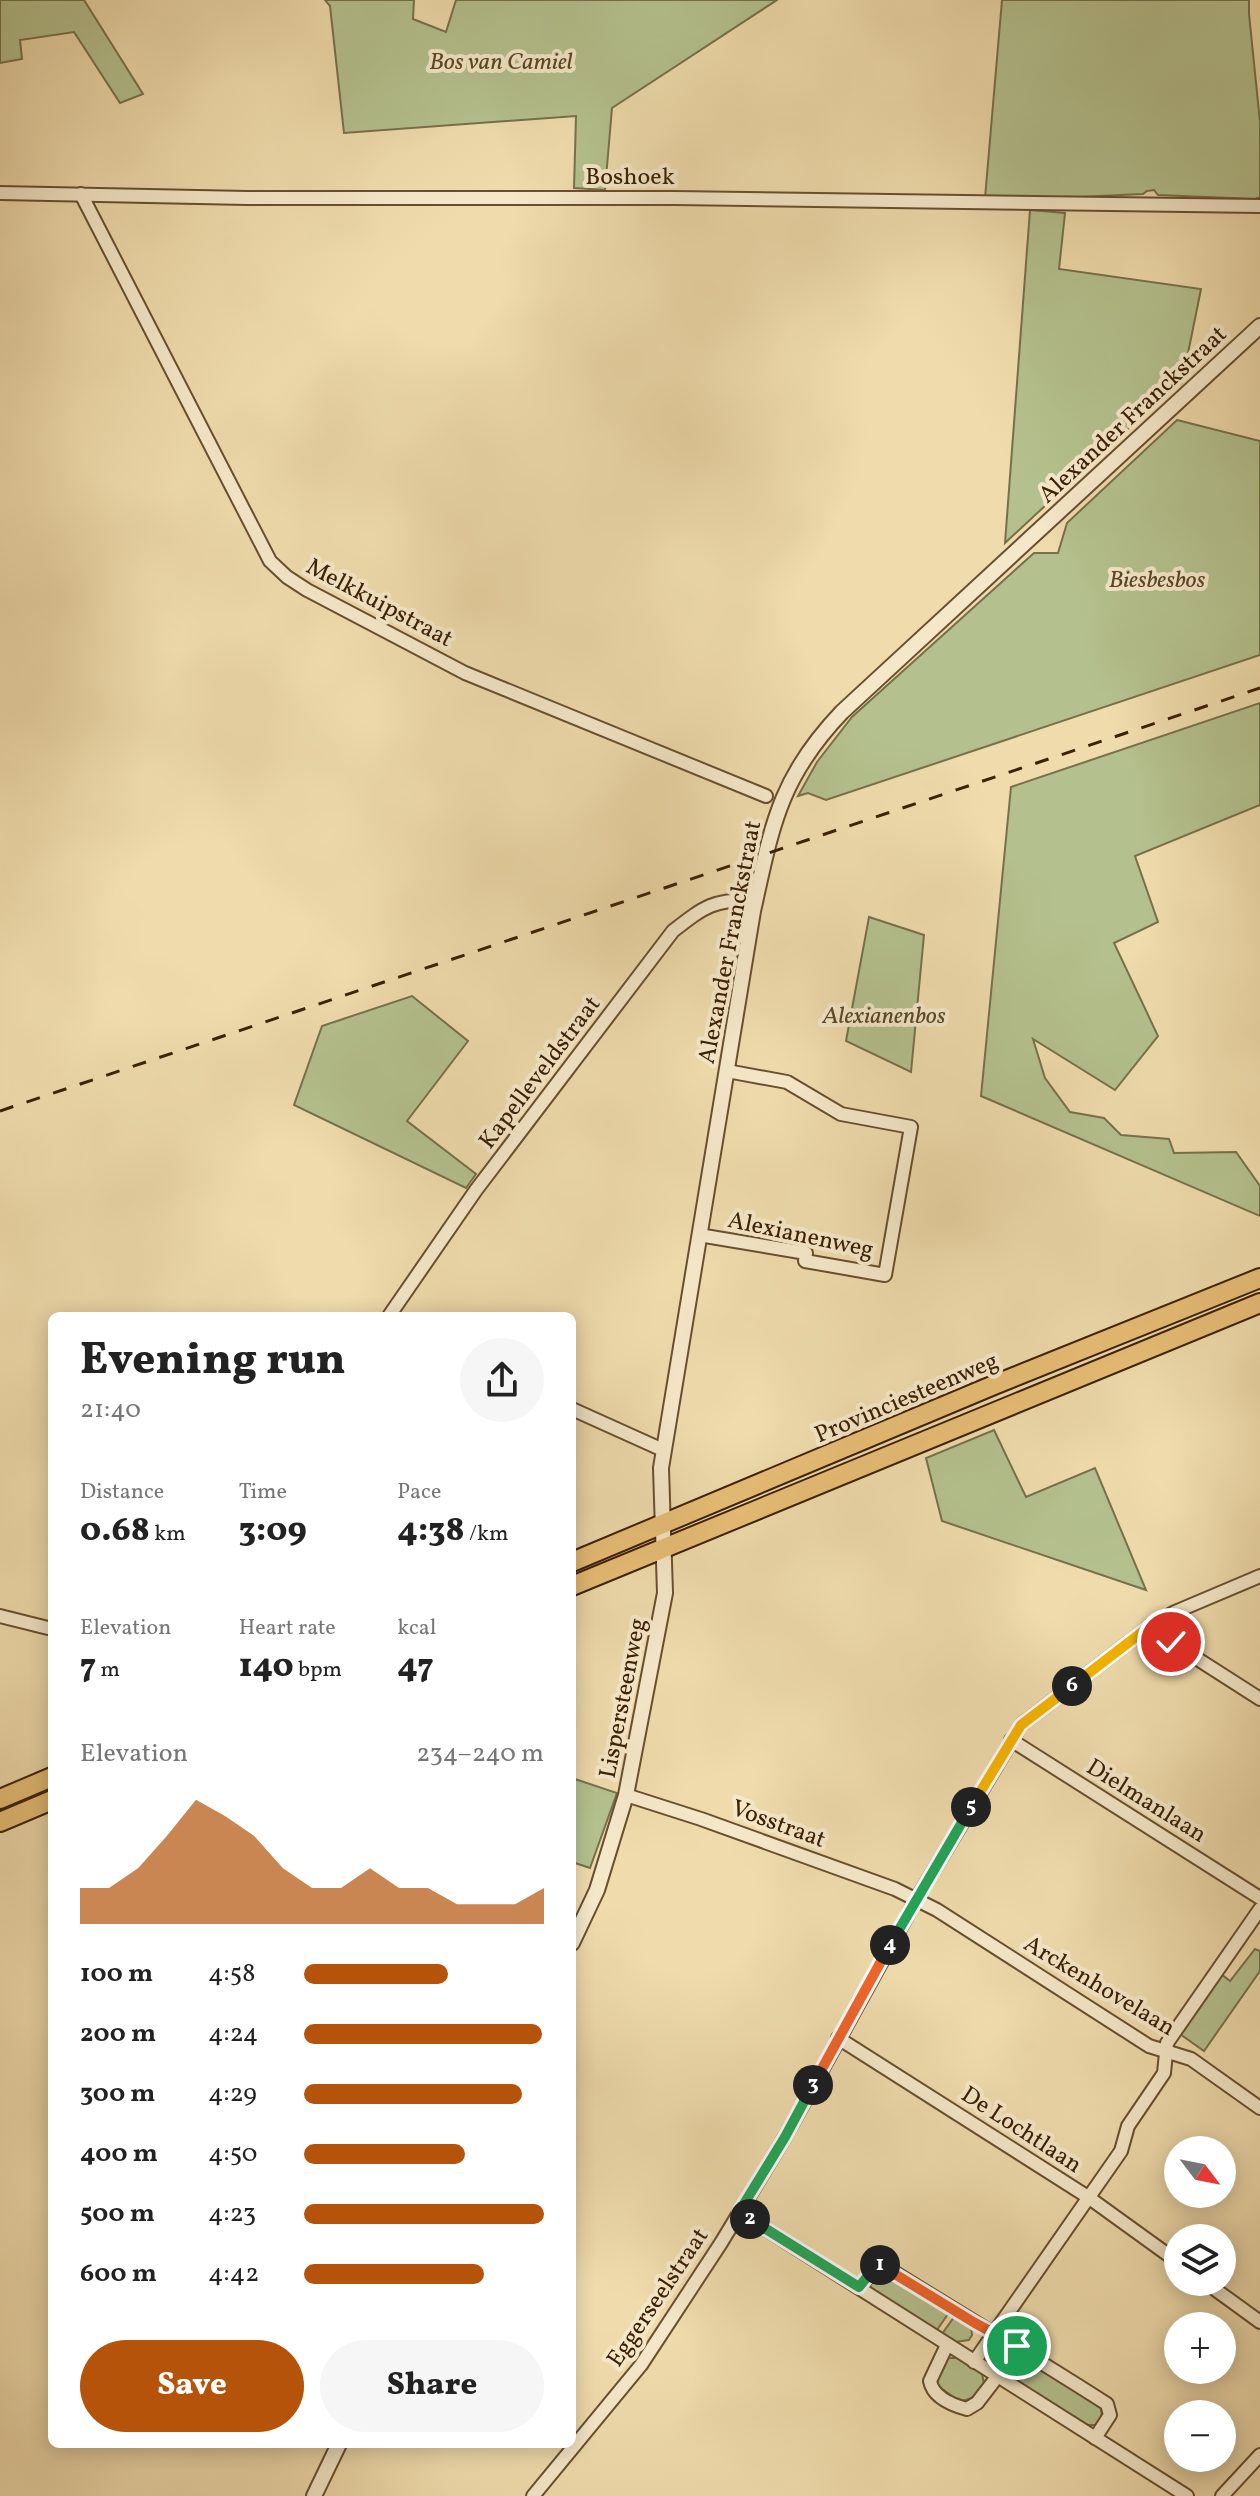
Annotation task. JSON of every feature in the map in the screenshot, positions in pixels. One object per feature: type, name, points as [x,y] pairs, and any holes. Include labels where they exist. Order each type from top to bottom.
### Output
[{"type":"main road","name":"Provinciesteenweg","points":[[576,1560],[994,1385],[1260,1278]]},
{"type":"main road","name":"Provinciesteenweg","points":[[576,1584],[1260,1303]]},
{"type":"main road","points":[[0,1799],[48,1779]]},
{"type":"main road","points":[[0,1822],[48,1802]]},
{"type":"street","name":"Boshoek","points":[[0,193],[247,198],[675,198],[1260,206]]},
{"type":"street","name":"Melkkuipstraat","points":[[81,194],[270,561],[287,577],[465,673],[766,796]]},
{"type":"street","name":"Alexander Franckstraat","points":[[663,1524],[660,1495],[663,1450],[756,900],[765,854],[783,796],[810,747],[827,728],[1260,326]]},
{"type":"street","name":"Kapelleveldstraat","points":[[392,1312],[476,1190],[673,931],[703,908],[722,900],[756,900]]},
{"type":"street","name":"Alexianenweg","points":[[699,1235],[806,1253],[805,1261],[885,1275],[911,1127],[841,1114],[787,1082],[727,1071]]},
{"type":"street","points":[[576,1411],[663,1450]]},
{"type":"street","name":"Lispersteenweg","points":[[576,1935],[597,1890],[626,1795],[665,1593],[663,1524]]},
{"type":"street","name":"Eggerseelstraat","points":[[576,2444],[641,2365],[739,2212],[785,2137],[916,1900],[1021,1725],[1150,1626],[1175,1612],[1260,1576]]},
{"type":"street","points":[[0,1616],[48,1628]]},
{"type":"street","points":[[1150,1626],[1260,1699]]},
{"type":"street","name":"Dielmanlaan","points":[[1011,1740],[1260,1898]]},
{"type":"street","name":"Vosstraat","points":[[626,1795],[775,1845],[895,1889],[916,1900]]},
{"type":"street","name":"Arckenhovelaan","points":[[916,1900],[937,1910],[1149,2046],[1191,2059],[1260,2108]]},
{"type":"street","points":[[974,2362],[1121,2151],[1128,2126],[1164,2073],[1167,2043],[1260,1909]]},
{"type":"street","name":"De Lochtlaan","points":[[838,2038],[1088,2197],[1164,2252]]},
{"type":"street","points":[[739,2212],[1187,2496]]},
{"type":"street","points":[[859,2287],[874,2268],[879,2265],[886,2267],[1107,2404],[1110,2415],[1095,2438]]},
{"type":"street","points":[[1224,2296],[1260,2322]]},
{"type":"street","points":[[947,2345],[930,2381],[936,2394],[967,2409],[977,2403],[997,2377]]},
{"type":"street","points":[[314,2496],[337,2448]]},
{"type":"street","name":"Eggerseelstraat","points":[[533,2496],[573,2448]]},
{"type":"street","points":[[1222,2496],[1260,2455]]},
{"type":"green space","points":[[0,0],[84,0],[143,94],[120,103],[74,32],[20,40],[22,59],[0,63]]},
{"type":"green space","name":"Bos van Camiel","points":[[325,0],[414,0],[413,19],[446,32],[456,0],[777,0],[612,108],[605,190],[574,188],[576,116],[344,133],[330,6]]},
{"type":"green space","points":[[1002,0],[1249,0],[1260,122],[1260,197],[1158,195],[1154,190],[1143,194],[985,198]]},
{"type":"green space","points":[[1030,210],[1065,213],[1059,269],[1201,289],[1182,383],[1157,402],[1005,543]]},
{"type":"green space","name":"Biesbesbos","points":[[1177,420],[1260,441],[1260,655],[826,800],[808,793],[798,796],[817,762],[852,717],[1034,553],[1058,553],[1067,523]]},
{"type":"green space","points":[[1260,703],[1260,805],[1135,856],[1158,922],[1114,943],[1158,1036],[1115,1090],[1033,1039],[1045,1078],[1070,1112],[1104,1118],[1121,1135],[1169,1139],[1174,1153],[1236,1152],[1260,1186],[1260,1216],[981,1096],[1011,787]]},
{"type":"green space","name":"Alexianenbos","points":[[869,917],[924,935],[911,1072],[846,1041]]},
{"type":"green space","points":[[412,996],[468,1041],[407,1121],[476,1174],[466,1188],[294,1105],[322,1026]]},
{"type":"green space","points":[[994,1430],[1026,1497],[1095,1468],[1146,1590],[942,1521],[926,1458]]},
{"type":"green space","points":[[576,1779],[617,1793],[590,1868],[576,1863]]},
{"type":"green space","points":[[1255,1949],[1260,1951],[1260,1971],[1204,2051],[1180,2034],[1221,1974],[1230,1981]]},
{"type":"green space","points":[[883,2273],[948,2314],[937,2330],[871,2289],[870,2283]]},
{"type":"green space","points":[[954,2317],[971,2326],[969,2340],[955,2342],[942,2334]]},
{"type":"green space","points":[[1006,2349],[1011,2349],[1100,2405],[1100,2420],[1096,2425],[1088,2425],[1001,2372],[997,2359]]},
{"type":"green space","points":[[948,2358],[959,2358],[982,2373],[984,2384],[974,2396],[959,2401],[938,2386],[938,2371]]},
{"type":"railway","points":[[0,1111],[1260,688]]},
{"type":"route","points":[[1017,2346],[886,2267],[879,2265],[874,2268],[859,2287],[739,2212],[785,2137],[916,1900],[1021,1725],[1150,1626],[1171,1642]]}]
